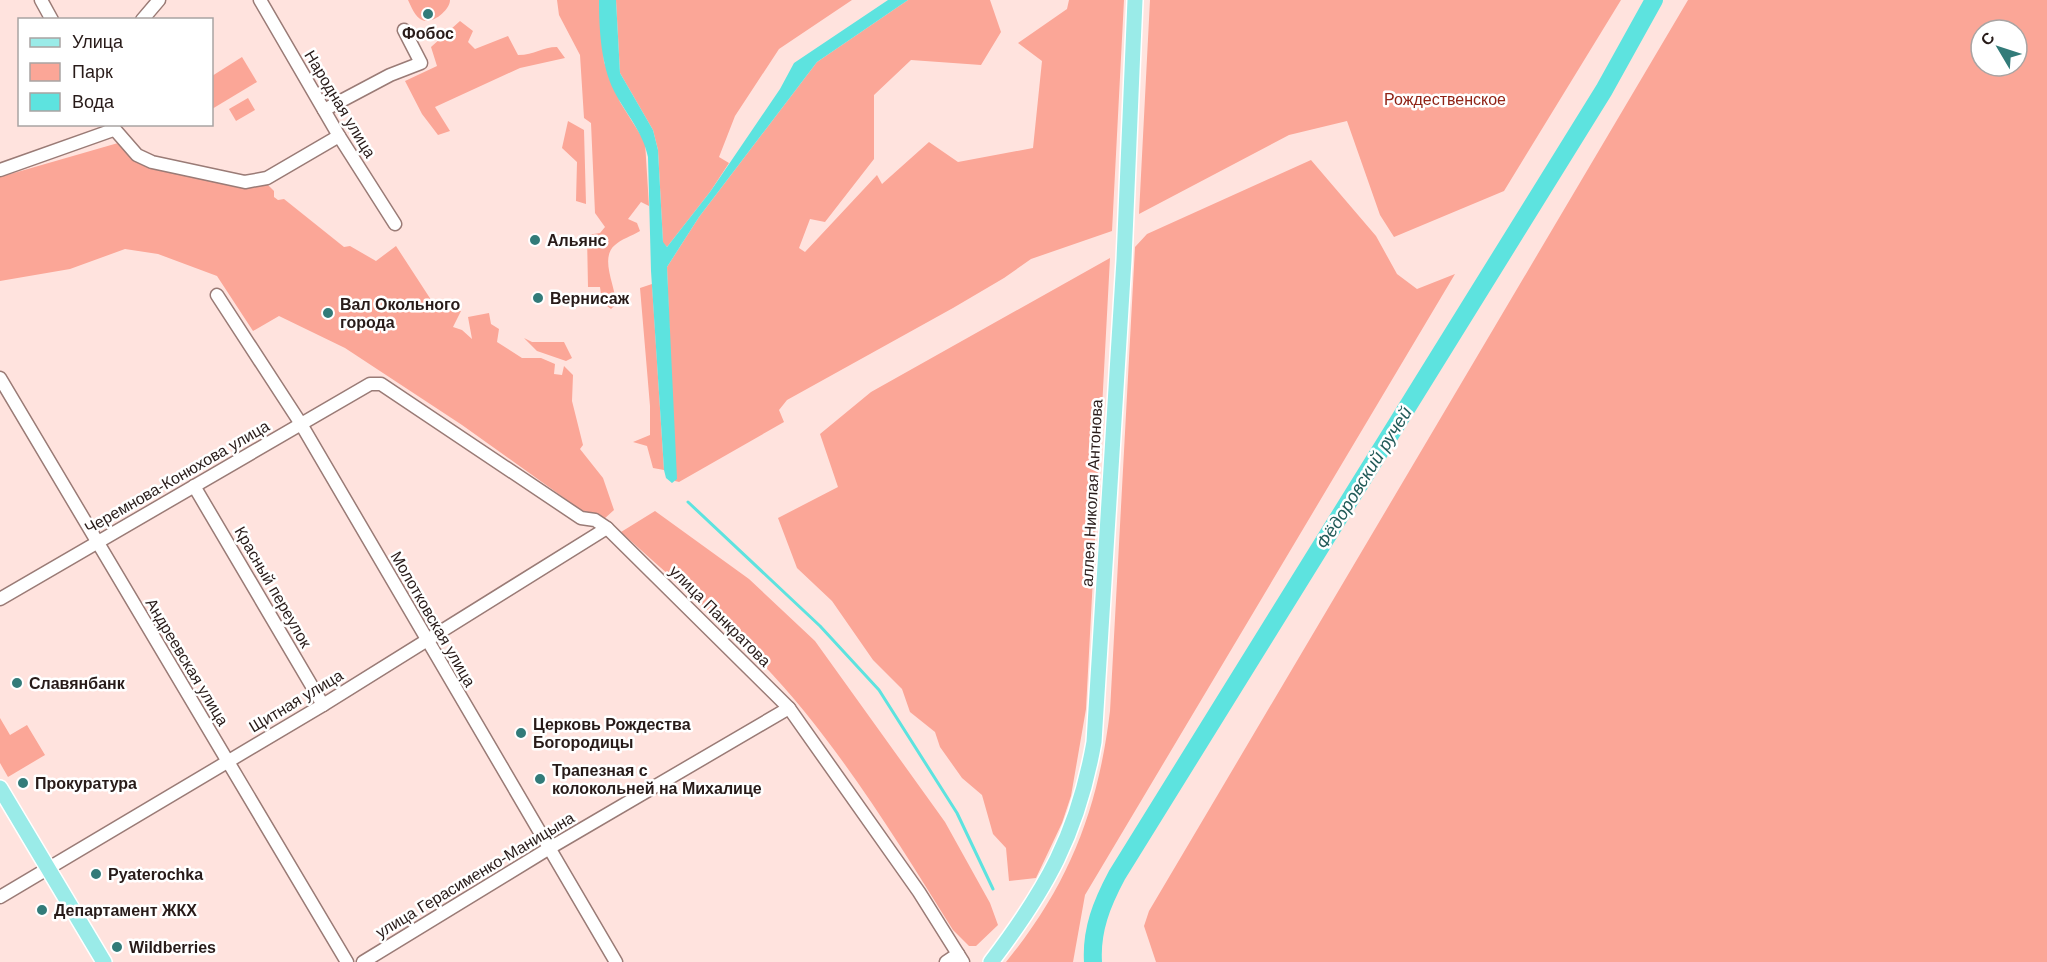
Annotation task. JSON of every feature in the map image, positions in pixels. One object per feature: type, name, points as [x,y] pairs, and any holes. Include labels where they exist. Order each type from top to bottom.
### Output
[{"type":"main road","name":"аллея Николая Антонова","points":[[991,962],[1032,907],[1061,853],[1082,799],[1094,742],[1124,260],[1135,0]]},
{"type":"main road","points":[[0,788],[104,962]]},
{"type":"street","points":[[41,0],[51,18]]},
{"type":"street","points":[[144,18],[159,0]]},
{"type":"street","name":"Народная улица","points":[[260,0],[339,136],[394,224]]},
{"type":"street","points":[[324,110],[390,75],[421,63],[404,30]]},
{"type":"street","points":[[0,170],[113,130],[137,155],[152,162],[245,182],[267,178],[339,136]]},
{"type":"street","name":"Молотковская улица","points":[[217,295],[301,424],[616,962]]},
{"type":"street","name":"Андреевская улица","points":[[0,378],[347,962]]},
{"type":"street","name":"Черемнова-Конюхова улица","points":[[0,599],[370,384]]},
{"type":"street","name":"улица Панкратова","points":[[370,384],[381,384],[397,393],[581,518],[595,520],[607,528],[789,708],[919,892],[960,958]]},
{"type":"street","name":"Красный переулок","points":[[194,486],[323,705]]},
{"type":"street","name":"Щитная улица","points":[[0,897],[323,705],[607,528]]},
{"type":"street","name":"улица Герасименко-Маницына","points":[[363,962],[548,849],[789,708]]},
{"type":"street","points":[[946,962],[960,958]]},
{"type":"green space","name":"Фобос","points":[[408,0],[450,0],[440,16],[426,21],[417,16]]},
{"type":"green space","points":[[557,0],[599,0],[604,62],[620,102],[645,142],[649,206],[641,202],[628,219],[637,223],[640,231],[620,241],[610,251],[608,265],[616,304],[611,309],[602,302],[600,287],[588,287],[587,235],[600,233],[605,227],[595,213],[591,123],[584,118],[580,55],[559,15]]},
{"type":"green space","points":[[616,0],[852,0],[779,49],[735,116],[719,157],[729,163],[710,192],[667,247],[663,243],[658,150],[653,130],[620,73]]},
{"type":"green space","points":[[908,0],[990,0],[1001,32],[981,65],[911,60],[874,95],[874,159],[825,222],[810,219],[799,248],[805,252],[877,175],[882,184],[929,142],[958,162],[1033,148],[1042,61],[1018,43],[1067,9],[1069,0],[1124,0],[1112,231],[1031,259],[953,308],[787,400],[779,410],[784,422],[679,482],[675,481],[667,267],[699,217],[817,62]]},
{"type":"green space","name":"Рождественское","points":[[1150,0],[1621,0],[1504,191],[1394,237],[1380,215],[1347,121],[1289,135],[1139,214]]},
{"type":"green space","points":[[1688,0],[2047,0],[2047,962],[1156,962],[1144,926],[1149,911]]},
{"type":"green space","points":[[460,21],[473,31],[468,42],[475,49],[508,36],[518,55],[557,47],[565,58],[520,68],[435,107],[450,131],[438,135],[422,114],[405,81],[437,66],[431,47]]},
{"type":"green space","points":[[242,57],[257,82],[213,108],[213,75]]},
{"type":"green space","points":[[248,98],[255,110],[236,121],[229,109]]},
{"type":"green space","points":[[568,121],[584,130],[586,204],[576,201],[577,162],[562,148]]},
{"type":"green space","points":[[118,143],[138,160],[252,188],[266,183],[274,191],[274,197],[278,200],[284,199],[344,247],[350,246],[376,261],[396,246],[437,309],[461,311],[453,327],[462,330],[472,339],[468,317],[489,313],[491,324],[499,329],[497,342],[522,358],[541,358],[555,364],[554,374],[562,375],[564,366],[573,375],[572,401],[583,445],[580,449],[603,478],[614,510],[604,519],[581,510],[462,425],[345,348],[279,316],[253,331],[217,276],[158,254],[125,249],[70,269],[0,281],[0,177]]},
{"type":"green space","points":[[1311,160],[1376,236],[1397,274],[1417,289],[1455,274],[1085,895],[1073,962],[1006,962],[1047,904],[1077,845],[1098,781],[1105,747],[1110,711],[1135,247],[1147,234]]},
{"type":"green space","points":[[1110,258],[1086,709],[1071,796],[1062,823],[1036,878],[1009,881],[1006,848],[993,834],[982,795],[962,778],[940,747],[935,732],[910,712],[902,689],[873,660],[832,601],[797,568],[778,518],[838,487],[820,434],[871,392]]},
{"type":"green space","points":[[652,284],[664,470],[653,468],[647,446],[633,442],[650,435],[650,406],[640,288]]},
{"type":"green space","points":[[524,338],[532,342],[564,342],[572,358],[566,361],[537,351]]},
{"type":"green space","points":[[655,511],[749,579],[815,641],[945,822],[990,903],[998,925],[976,946],[969,946],[953,930],[860,786],[809,717],[781,684],[720,622],[621,532]]},
{"type":"green space","points":[[0,718],[10,735],[27,725],[45,755],[8,777],[0,763]]},
{"type":"water","points":[[599,0],[616,0],[620,73],[653,130],[658,150],[663,242],[667,247],[710,192],[780,89],[794,63],[888,0],[908,0],[817,62],[699,217],[667,267],[677,479],[672,483],[666,478],[664,470],[651,271],[648,157],[642,139],[614,91],[606,70],[600,35]]},
{"type":"waterway","name":"Фёдоровский ручей","points":[[1093,962],[1094,939],[1099,917],[1117,875],[1604,90],[1654,0]]},
{"type":"waterway","points":[[688,502],[820,626],[879,690],[957,813],[993,889]]},
{"type":"place","name":"Фобос","points":[[428,14]]},
{"type":"place","name":"Альянс","points":[[535,240]]},
{"type":"place","name":"Вернисаж","points":[[538,298]]},
{"type":"place","name":"Вал Окольного города","points":[[328,313]]},
{"type":"place","name":"Славянбанк","points":[[17,683]]},
{"type":"place","name":"Церковь Рождества Богородицы","points":[[521,733]]},
{"type":"place","name":"Трапезная с колокольней на Михалице","points":[[540,779]]},
{"type":"place","name":"Прокуратура","points":[[23,783]]},
{"type":"place","name":"Pyaterochka","points":[[96,874]]},
{"type":"place","name":"Департамент ЖКХ","points":[[42,910]]},
{"type":"place","name":"Wildberries","points":[[117,947]]}]
